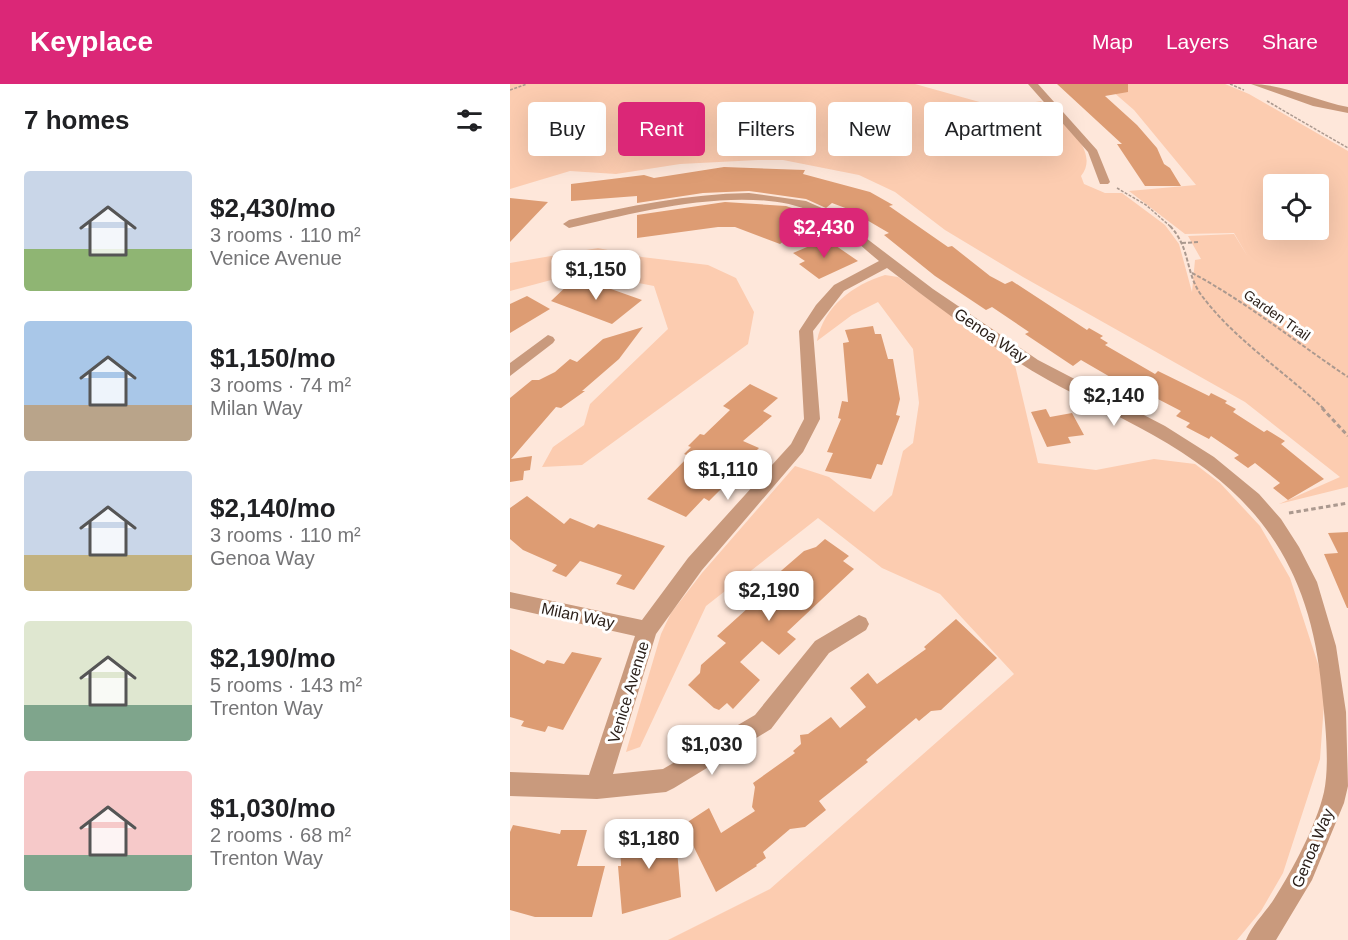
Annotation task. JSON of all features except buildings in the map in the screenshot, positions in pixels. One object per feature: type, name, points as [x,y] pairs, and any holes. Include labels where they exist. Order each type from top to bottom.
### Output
[{"type":"street","points":[[1033,84],[1076,129],[1093,152],[1104,182]]},
{"type":"street","points":[[1256,84],[1317,104],[1348,110]]},
{"type":"street","name":"Genoa Way","points":[[569,224],[616,212],[706,198],[772,199],[804,205],[831,214],[888,262],[992,337],[1051,375],[1154,428],[1207,460],[1254,500],[1293,553],[1310,589],[1326,641],[1336,712],[1336,790],[1306,868],[1284,910],[1259,940]]},
{"type":"street","name":"Venice Avenue","points":[[597,787],[625,707],[647,630],[695,564],[764,488],[797,447],[812,419],[806,331],[821,308],[839,288],[888,262]]},
{"type":"street","points":[[510,370],[548,340]]},
{"type":"street","name":"Milan Way","points":[[510,600],[647,630]]},
{"type":"street","points":[[510,784],[597,787],[666,780],[763,722],[822,647],[859,624]]},
{"type":"path","points":[[510,90],[527,84]]},
{"type":"path","points":[[1230,84],[1246,91]]},
{"type":"path","points":[[1264,99],[1348,148]]},
{"type":"path","points":[[1123,191],[1164,220],[1182,243],[1195,287],[1233,331],[1287,374],[1348,436]]},
{"type":"path","points":[[1182,243],[1199,242]]},
{"type":"path","name":"Garden Trail","points":[[1192,273],[1228,292],[1259,318],[1348,377]]},
{"type":"path","points":[[1289,513],[1348,503]]},
{"type":"shaded area","points":[[510,84],[915,84],[980,102],[924,102],[924,156],[1063,156],[1063,122],[1076,135],[1086,156],[1086,166],[1081,176],[1084,184],[1105,193],[1122,193],[1165,225],[1179,244],[1192,292],[1195,260],[1201,259],[1188,236],[1234,234],[1248,257],[1234,233],[1185,234],[1129,191],[1196,185],[1134,110],[1104,84],[1225,84],[1249,94],[1348,151],[1348,487],[1279,504],[1340,477],[1245,402],[1023,277],[945,230],[895,192],[859,175],[783,160],[680,164],[616,174],[570,171],[510,189]]},
{"type":"shaded area","points":[[598,248],[642,257],[708,265],[736,278],[754,312],[748,344],[582,465],[542,467],[553,447],[584,425],[590,404],[668,329],[654,286],[581,272],[510,291],[510,263]]},
{"type":"shaded area","points":[[885,275],[898,277],[1014,361],[1038,463],[1096,470],[1154,459],[1195,464],[1220,483],[1260,526],[1290,578],[1320,670],[1324,704],[1320,759],[1283,873],[1261,911],[1237,940],[668,940],[770,889],[1014,674],[940,594],[882,568],[818,518],[706,606],[640,747],[626,752],[661,634],[671,613],[702,573],[795,466],[829,477],[874,512],[892,495],[903,451],[913,443],[919,403],[913,349],[878,302],[852,315],[817,341],[826,317],[833,307],[851,291]]}]
